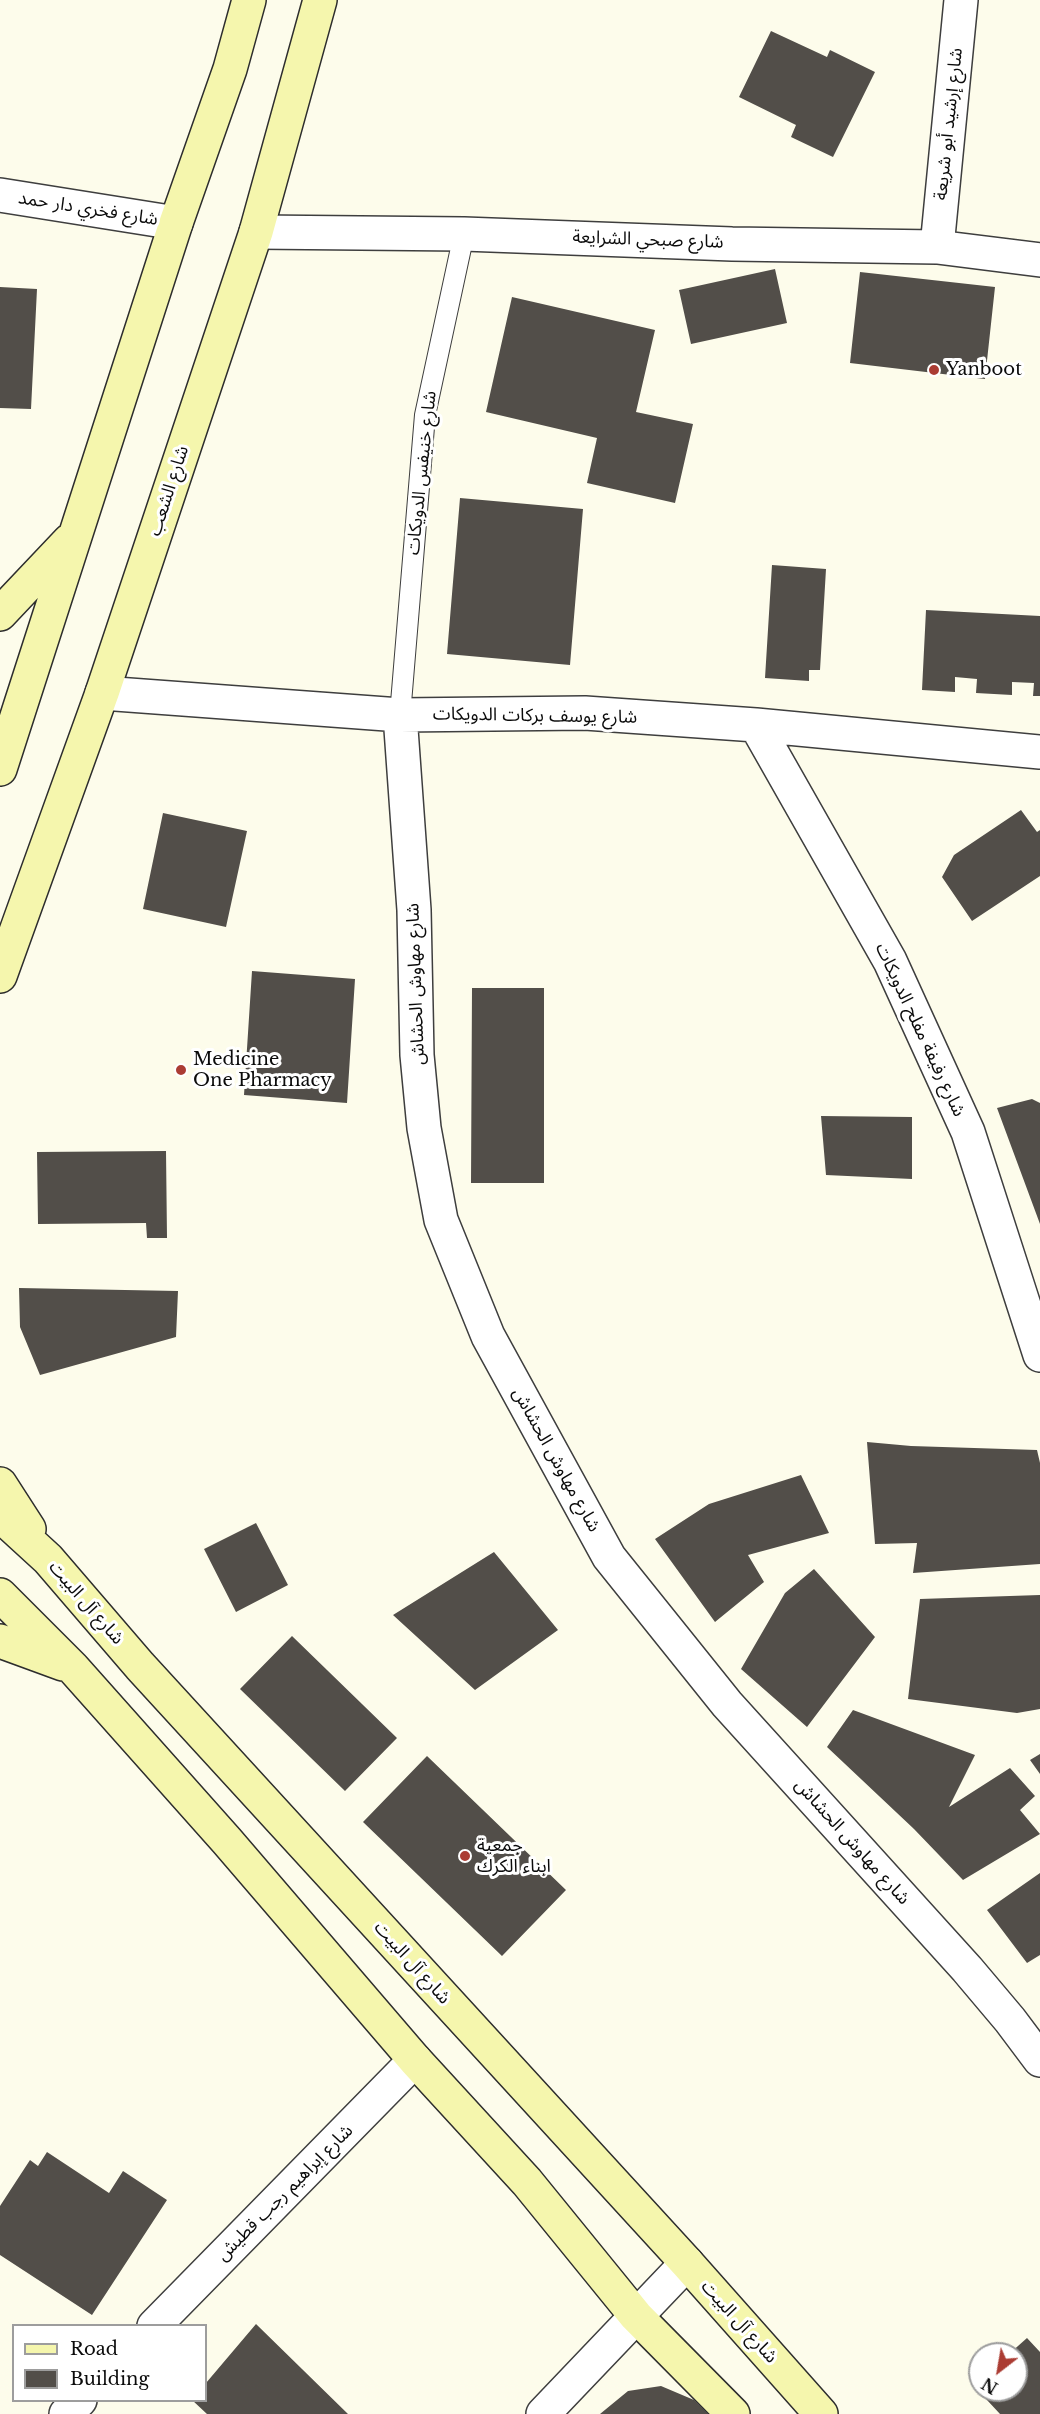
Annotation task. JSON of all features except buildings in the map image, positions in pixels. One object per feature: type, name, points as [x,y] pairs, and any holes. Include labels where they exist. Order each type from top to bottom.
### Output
[{"type":"street","points":[[0,769],[10,707],[78,531],[176,223],[230,69],[249,0]]},
{"type":"street","name":"شارع الشعب","points":[[0,976],[102,693],[256,232],[320,0]]},
{"type":"street","name":"شارع إرشيد أبو شريعة","points":[[937,248],[962,0]]},
{"type":"street","name":"شارع فخري دار حمد","points":[[0,195],[176,223]]},
{"type":"street","name":"شارع صبحي الشرايعة","points":[[256,232],[464,234],[732,244],[937,248],[1040,260]]},
{"type":"street","points":[[0,614],[78,531]]},
{"type":"street","name":"شارع يوسف بركات الدويكات","points":[[102,693],[400,715],[585,713],[756,725],[1040,752]]},
{"type":"street","name":"شارع مهاوش الحشاش","points":[[400,715],[414,910],[417,1055],[424,1128],[441,1220],[488,1336],[609,1557],[727,1704],[967,1969],[1040,2060]]},
{"type":"street","name":"شارع رفيفة مفلح الدويكات","points":[[756,725],[890,961],[968,1132],[1032,1305],[1040,1355]]},
{"type":"street","points":[[0,1484],[48,1559]]},
{"type":"street","name":"شارع آل البيت","points":[[0,1515],[48,1559],[140,1666],[687,2263],[821,2414]]},
{"type":"street","points":[[0,1595],[73,1668],[227,1841],[415,2060],[526,2182],[636,2316],[733,2414]]},
{"type":"street","points":[[0,1641],[73,1668]]},
{"type":"street","name":"شارع إبراهيم رجب قطيش","points":[[155,2324],[415,2060]]},
{"type":"street","points":[[543,2414],[687,2263]]},
{"type":"street","points":[[66,2414],[78,2402]]},
{"type":"lane","name":"شارع خنيفس الدويكات","points":[[400,715],[425,415],[464,234]]},
{"type":"place","name":"Yanboot","points":[[934,370]]},
{"type":"place","name":"Medicine One Pharmacy","points":[[181,1070]]},
{"type":"place","name":"جمعية ابناء الكرك","points":[[465,1856]]}]
